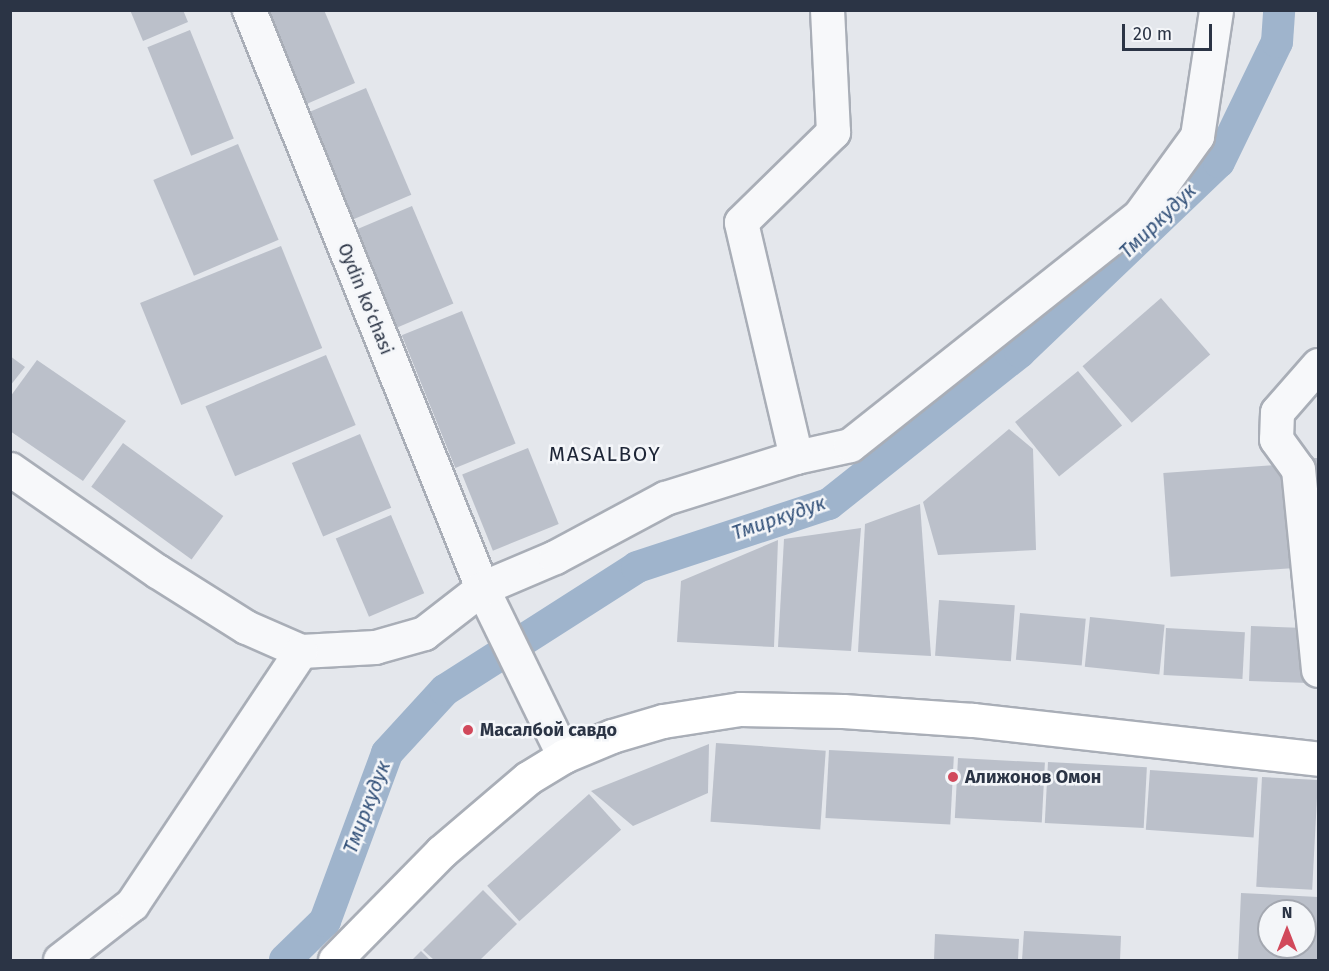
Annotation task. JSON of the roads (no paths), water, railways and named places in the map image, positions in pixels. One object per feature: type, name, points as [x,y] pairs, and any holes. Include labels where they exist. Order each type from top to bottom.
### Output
[{"type":"main road","points":[[335,960],[441,852],[528,778],[564,756],[612,736],[663,721],[740,710],[973,720],[1318,759]]},
{"type":"street","name":"Oydin ko‘chasi","points":[[249,10],[482,588],[564,756]]},
{"type":"street","points":[[796,457],[741,222],[833,132],[827,10]]},
{"type":"street","points":[[10,469],[246,627],[301,651],[375,647],[424,633],[482,588],[555,557],[665,498],[796,457],[850,445],[1139,216],[1197,136],[1216,10]]},
{"type":"street","points":[[1318,365],[1277,412],[1276,439],[1299,469],[1318,670]]},
{"type":"street","points":[[60,960],[132,904],[301,651]]},
{"type":"waterway","name":"Тмиркудук","points":[[285,960],[325,921],[387,753],[445,690],[637,567],[829,504],[1020,352],[1219,162],[1277,42],[1279,10]]},
{"type":"place","name":"Масалбой савдо","points":[[468,730]]},
{"type":"place","name":"Алижонов Омон","points":[[953,777]]},
{"type":"district","name":"MASALBOY","points":[[605,454]]}]
